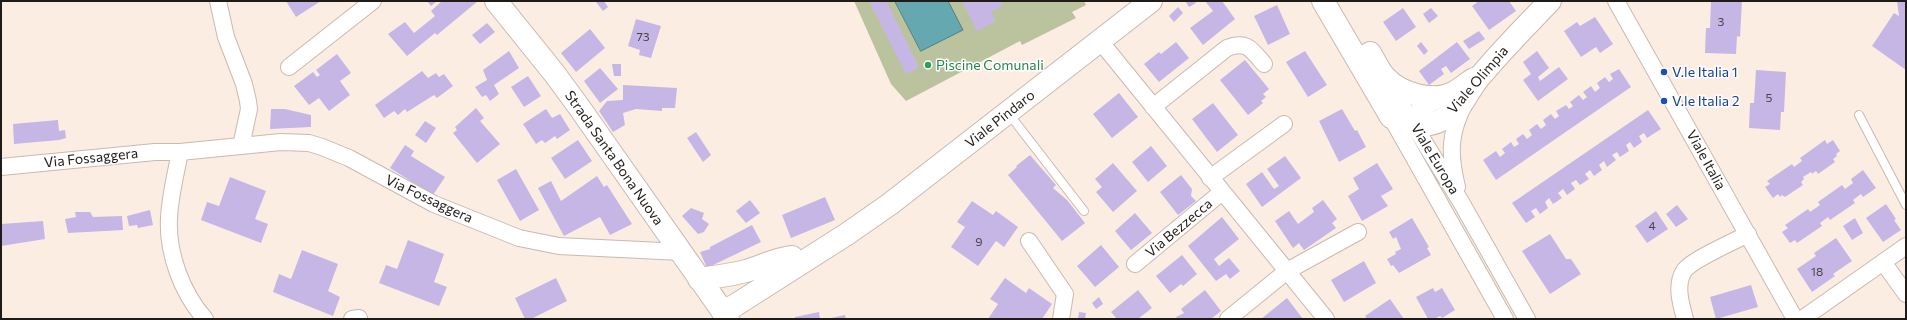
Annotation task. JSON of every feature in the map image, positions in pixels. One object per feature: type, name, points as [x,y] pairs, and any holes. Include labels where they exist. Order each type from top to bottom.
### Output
[{"type":"street","points":[[218,1],[226,37],[244,84],[248,101],[249,109],[241,146]]},
{"type":"street","points":[[289,67],[373,1]]},
{"type":"street","name":"Strada Santa Bona Nuova","points":[[496,1],[558,79],[722,311]]},
{"type":"street","name":"Viale Pindaro","points":[[722,311],[734,306],[847,234],[890,204],[1151,1]]},
{"type":"street","name":"Viale Europa","points":[[1323,1],[1405,124],[1460,202],[1527,319]]},
{"type":"street","name":"Viale Europa","points":[[1338,1],[1384,77],[1405,124],[1505,319]]},
{"type":"street","name":"Viale Olimpia","points":[[1405,124],[1429,125],[1453,113],[1481,74],[1550,1]]},
{"type":"street","name":"Viale Italia","points":[[1616,1],[1795,319]]},
{"type":"street","name":"Via Bezzecca","points":[[1100,41],[1326,319]]},
{"type":"street","points":[[1153,107],[1231,46],[1242,45],[1249,47],[1264,64]]},
{"type":"street","points":[[1405,124],[1418,111],[1453,93],[1481,74]]},
{"type":"street","points":[[1460,202],[1451,163],[1452,143],[1458,116],[1481,74]]},
{"type":"street","points":[[1384,77],[1403,91],[1413,94],[1440,97],[1453,93]]},
{"type":"street","name":"Via Bezzecca","points":[[1210,178],[1284,124]]},
{"type":"street","name":"Via Fossaggera","points":[[1,167],[155,152],[180,152],[296,142],[322,147],[349,158],[434,204],[506,233],[540,243],[559,246],[681,252]]},
{"type":"street","points":[[180,152],[170,201],[169,237],[179,274],[187,293],[205,319]]},
{"type":"street","name":"Via Bezzecca","points":[[1135,264],[1222,192]]},
{"type":"street","points":[[1228,319],[1287,271],[1358,232]]},
{"type":"street","name":"Viale Pindaro","points":[[722,311],[729,294],[792,257],[847,234]]},
{"type":"street","points":[[1685,319],[1679,286],[1684,271],[1694,263],[1748,234]]},
{"type":"street","points":[[1029,241],[1065,294],[1061,319]]},
{"type":"street","points":[[1802,319],[1906,246]]},
{"type":"street","name":"Viale Pindaro","points":[[699,279],[720,277],[747,271],[782,258],[792,257]]},
{"type":"street","points":[[1883,262],[1906,294]]},
{"type":"street","points":[[747,319],[751,302],[757,291]]},
{"type":"lane","points":[[1008,113],[1084,211]]},
{"type":"lane","points":[[1859,115],[1906,205]]},
{"type":"green space","name":"Piscine Comunali","points":[[854,1],[1084,1],[1086,5],[1072,12],[1076,18],[1022,45],[1020,41],[906,101],[891,84]]},
{"type":"water","points":[[895,1],[948,1],[963,30],[921,51]]},
{"type":"building","points":[[286,1],[321,1],[296,17]]},
{"type":"building","points":[[427,1],[437,1],[431,6]]},
{"type":"building","points":[[442,1],[478,1],[437,35],[435,33],[407,56],[388,34],[405,22],[414,33],[435,16],[431,11]]},
{"type":"building","points":[[604,1],[608,7],[603,11],[596,2]]},
{"type":"building","points":[[869,1],[886,1],[919,67],[906,74]]},
{"type":"building","points":[[962,1],[1000,1],[1003,6],[991,12],[996,21],[977,31]]},
{"type":"building","points":[[1194,1],[1196,3],[1189,7],[1186,2]]},
{"type":"building","points":[[1205,1],[1222,1],[1235,19],[1203,45],[1190,28],[1213,11]]},
{"type":"building","points":[[1479,1],[1509,1],[1516,11],[1489,30],[1472,6]]},
{"type":"building","points":[[1711,1],[1742,1],[1740,37],[1737,36],[1736,54],[1705,53],[1706,28],[1710,28]]},
{"type":"building","points":[[1897,1],[1906,1],[1906,70],[1872,46],[1894,13],[1899,16]]},
{"type":"building","points":[[1277,5],[1290,34],[1268,45],[1254,16]]},
{"type":"building","points":[[1178,7],[1183,13],[1174,22],[1169,16]]},
{"type":"building","points":[[1403,8],[1416,27],[1396,41],[1383,22]]},
{"type":"building","points":[[1431,8],[1438,16],[1429,23],[1423,14]]},
{"type":"building","points":[[1595,17],[1613,44],[1600,53],[1596,47],[1581,57],[1564,31],[1577,22],[1580,26]]},
{"type":"building","points":[[636,19],[661,26],[651,58],[639,55],[640,50],[628,46]]},
{"type":"building","points":[[487,23],[495,32],[480,44],[472,35]]},
{"type":"building","points":[[590,29],[605,48],[576,72],[561,53]]},
{"type":"building","points":[[1479,31],[1485,39],[1469,49],[1463,41]]},
{"type":"building","points":[[1176,42],[1189,58],[1159,82],[1144,64],[1159,52],[1161,54]]},
{"type":"building","points":[[1421,42],[1428,51],[1424,55],[1417,46]]},
{"type":"building","points":[[1457,42],[1470,59],[1451,73],[1446,66],[1441,69],[1444,74],[1429,85],[1419,71]]},
{"type":"building","points":[[509,51],[519,68],[494,85],[499,94],[490,101],[486,95],[482,97],[475,87],[487,80],[483,70]]},
{"type":"building","points":[[1305,51],[1327,85],[1308,97],[1286,62]]},
{"type":"building","points":[[1537,51],[1549,68],[1538,77],[1540,81],[1559,67],[1568,79],[1538,101],[1523,80],[1531,74],[1523,62]]},
{"type":"building","points":[[337,54],[351,73],[340,81],[350,95],[329,111],[319,98],[309,105],[294,86],[313,72],[317,77],[320,75],[316,70]]},
{"type":"building","points":[[1245,60],[1269,89],[1263,94],[1266,97],[1261,101],[1263,103],[1248,115],[1220,80]]},
{"type":"building","points":[[612,64],[621,64],[621,76],[614,76]]},
{"type":"building","points":[[600,68],[618,89],[600,103],[584,81]]},
{"type":"building","points":[[1619,69],[1631,87],[1496,180],[1483,160],[1496,151],[1500,157],[1505,153],[1502,149],[1511,142],[1514,147],[1519,144],[1516,139],[1523,134],[1527,139],[1532,135],[1529,130],[1537,124],[1541,129],[1546,125],[1543,120],[1551,114],[1555,119],[1559,116],[1556,111],[1566,105],[1569,109],[1573,106],[1570,102],[1579,95],[1583,100],[1587,97],[1583,92],[1591,86],[1595,92],[1600,88],[1597,83],[1605,77],[1609,82],[1613,79],[1610,74]]},
{"type":"building","points":[[1756,70],[1786,72],[1784,112],[1781,112],[1780,130],[1749,128],[1750,103],[1754,103]]},
{"type":"building","points":[[422,71],[428,78],[436,73],[439,77],[444,74],[453,86],[437,98],[434,95],[407,112],[405,109],[398,115],[394,111],[384,118],[375,105]]},
{"type":"building","points":[[528,76],[541,96],[524,107],[511,87]]},
{"type":"building","points":[[623,85],[677,88],[675,108],[662,108],[662,111],[636,109],[623,113],[625,125],[613,132],[599,111],[607,101],[623,100]]},
{"type":"building","points":[[1119,93],[1138,117],[1112,138],[1093,114]]},
{"type":"building","points":[[1213,103],[1238,135],[1217,152],[1192,119]]},
{"type":"building","points":[[476,108],[484,118],[480,121],[500,144],[477,163],[453,133],[457,130],[455,127]]},
{"type":"building","points":[[271,109],[285,109],[311,115],[311,127],[270,129]]},
{"type":"building","points":[[546,109],[552,118],[560,114],[570,130],[557,139],[555,136],[545,143],[542,140],[536,144],[523,124]]},
{"type":"building","points":[[1342,109],[1355,131],[1357,130],[1366,147],[1339,162],[1319,121]]},
{"type":"building","points":[[1648,110],[1661,129],[1647,138],[1644,133],[1639,136],[1642,142],[1634,148],[1630,142],[1626,145],[1629,151],[1620,157],[1617,152],[1612,155],[1616,160],[1607,167],[1604,161],[1599,165],[1602,170],[1594,176],[1590,170],[1585,174],[1589,179],[1580,185],[1576,180],[1571,183],[1575,189],[1567,195],[1563,189],[1558,193],[1562,198],[1553,204],[1549,198],[1545,202],[1548,208],[1540,214],[1536,208],[1531,211],[1535,217],[1526,223],[1512,203]]},
{"type":"building","points":[[58,120],[59,131],[65,130],[66,138],[14,144],[13,124]]},
{"type":"building","points":[[425,121],[436,128],[426,143],[415,135]]},
{"type":"building","points":[[696,132],[711,155],[703,162],[687,138]]},
{"type":"building","points":[[578,140],[592,161],[565,179],[551,158]]},
{"type":"building","points":[[1825,140],[1827,144],[1833,140],[1840,151],[1833,159],[1835,162],[1818,174],[1816,171],[1812,174],[1811,172],[1803,177],[1804,179],[1801,182],[1803,185],[1785,197],[1782,195],[1780,197],[1778,194],[1773,198],[1765,187],[1770,184],[1767,181],[1792,164],[1794,167],[1802,161],[1800,158]]},
{"type":"building","points":[[405,145],[414,151],[411,156],[445,177],[433,195],[390,168]]},
{"type":"building","points":[[1151,146],[1167,166],[1148,182],[1132,162]]},
{"type":"building","points":[[1030,155],[1056,185],[1053,188],[1067,200],[1085,223],[1062,241],[1008,175],[1017,167],[1016,166]]},
{"type":"building","points":[[1285,156],[1301,178],[1262,207],[1246,184],[1262,172],[1274,189],[1279,186],[1267,169]]},
{"type":"building","points":[[1113,163],[1137,191],[1113,212],[1096,192],[1102,187],[1095,179]]},
{"type":"building","points":[[1377,163],[1393,189],[1381,196],[1388,206],[1362,221],[1348,196],[1359,189],[1353,178]]},
{"type":"building","points":[[516,169],[539,210],[520,221],[497,180]]},
{"type":"building","points":[[1863,170],[1876,188],[1863,197],[1861,194],[1853,200],[1855,203],[1830,220],[1828,217],[1820,223],[1822,226],[1797,243],[1795,240],[1790,243],[1782,232],[1788,228],[1785,225],[1808,209],[1810,212],[1820,205],[1818,202],[1842,185],[1845,189],[1853,183],[1851,179]]},
{"type":"building","points":[[1181,175],[1192,189],[1191,196],[1196,201],[1178,215],[1160,192]]},
{"type":"building","points":[[597,176],[604,187],[607,185],[632,224],[610,235],[600,217],[564,236],[538,188],[551,181],[561,201]]},
{"type":"building","points":[[230,177],[266,191],[255,219],[268,224],[261,243],[201,220],[207,202],[219,206]]},
{"type":"building","points":[[825,197],[835,220],[791,238],[782,215]]},
{"type":"building","points":[[750,200],[760,213],[746,223],[736,211]]},
{"type":"building","points":[[1323,200],[1337,219],[1332,223],[1336,228],[1304,250],[1299,243],[1293,248],[1275,221],[1289,211],[1298,224],[1314,212],[1312,208]]},
{"type":"building","points":[[972,201],[993,215],[996,211],[1018,227],[1004,247],[996,241],[978,266],[951,247],[965,227],[957,222]]},
{"type":"building","points":[[1886,204],[1901,230],[1883,242],[1866,218]]},
{"type":"building","points":[[1677,205],[1688,219],[1676,227],[1666,214]]},
{"type":"building","points":[[691,208],[704,213],[702,219],[709,224],[704,232],[698,234],[682,216]]},
{"type":"building","points":[[150,210],[153,225],[138,228],[137,225],[129,226],[127,216]]},
{"type":"building","points":[[1656,211],[1668,229],[1647,243],[1635,226]]},
{"type":"building","points":[[75,212],[90,212],[93,217],[122,216],[123,230],[68,233],[65,219],[76,217]]},
{"type":"building","points":[[1135,213],[1152,233],[1131,250],[1115,231]]},
{"type":"building","points":[[1222,217],[1239,239],[1214,259],[1219,266],[1229,258],[1240,271],[1230,279],[1226,274],[1216,281],[1188,246]]},
{"type":"building","points":[[1412,218],[1429,247],[1427,248],[1431,255],[1399,273],[1393,265],[1391,266],[1387,259],[1401,249],[1396,237],[1393,239],[1389,232]]},
{"type":"building","points":[[1855,218],[1863,233],[1852,240],[1843,226]]},
{"type":"building","points":[[43,221],[45,239],[1,246],[1,224]]},
{"type":"building","points":[[752,225],[761,242],[707,268],[700,252],[710,249],[710,247]]},
{"type":"building","points":[[1550,234],[1566,259],[1571,259],[1581,274],[1550,294],[1522,251]]},
{"type":"building","points":[[1836,238],[1852,261],[1833,274],[1835,276],[1812,292],[1797,269],[1816,256],[1814,253]]},
{"type":"building","points":[[408,240],[444,254],[434,282],[447,287],[439,306],[379,283],[386,265],[397,269]]},
{"type":"building","points":[[1101,245],[1119,267],[1095,287],[1077,266]]},
{"type":"building","points":[[302,250],[338,264],[328,291],[340,297],[333,316],[273,292],[279,274],[291,279]]},
{"type":"building","points":[[1182,255],[1197,274],[1183,286],[1181,284],[1170,293],[1156,276]]},
{"type":"building","points":[[1364,261],[1376,283],[1344,302],[1331,280]]},
{"type":"building","points":[[556,278],[567,301],[531,319],[525,319],[515,298]]},
{"type":"building","points":[[1005,278],[1026,293],[1029,288],[1052,304],[1042,319],[988,319],[998,304],[990,299]]},
{"type":"building","points":[[1751,285],[1758,307],[1716,319],[1710,297]]},
{"type":"building","points":[[1433,288],[1435,292],[1442,288],[1455,310],[1442,318],[1440,316],[1434,319],[1428,319],[1416,297]]},
{"type":"building","points":[[1138,290],[1152,308],[1138,319],[1117,319],[1111,312]]},
{"type":"building","points":[[1205,290],[1221,311],[1211,319],[1178,319],[1176,317],[1184,313],[1181,309]]},
{"type":"building","points":[[1099,297],[1103,304],[1096,309],[1092,303]]},
{"type":"building","points":[[1287,298],[1303,319],[1261,319]]},
{"type":"building","points":[[1390,299],[1404,319],[1367,319],[1365,316]]},
{"type":"building","points":[[819,312],[820,319],[795,319],[795,317]]},
{"type":"building","points":[[1079,312],[1086,313],[1085,319],[1078,319]]},
{"type":"building","points":[[845,315],[846,319],[831,319],[831,318]]},
{"type":"place","name":"Piscine Comunali","points":[[928,65]]},
{"type":"place","name":"V.le Italia 1","points":[[1664,72]]},
{"type":"place","name":"V.le Italia 2","points":[[1664,101]]}]
